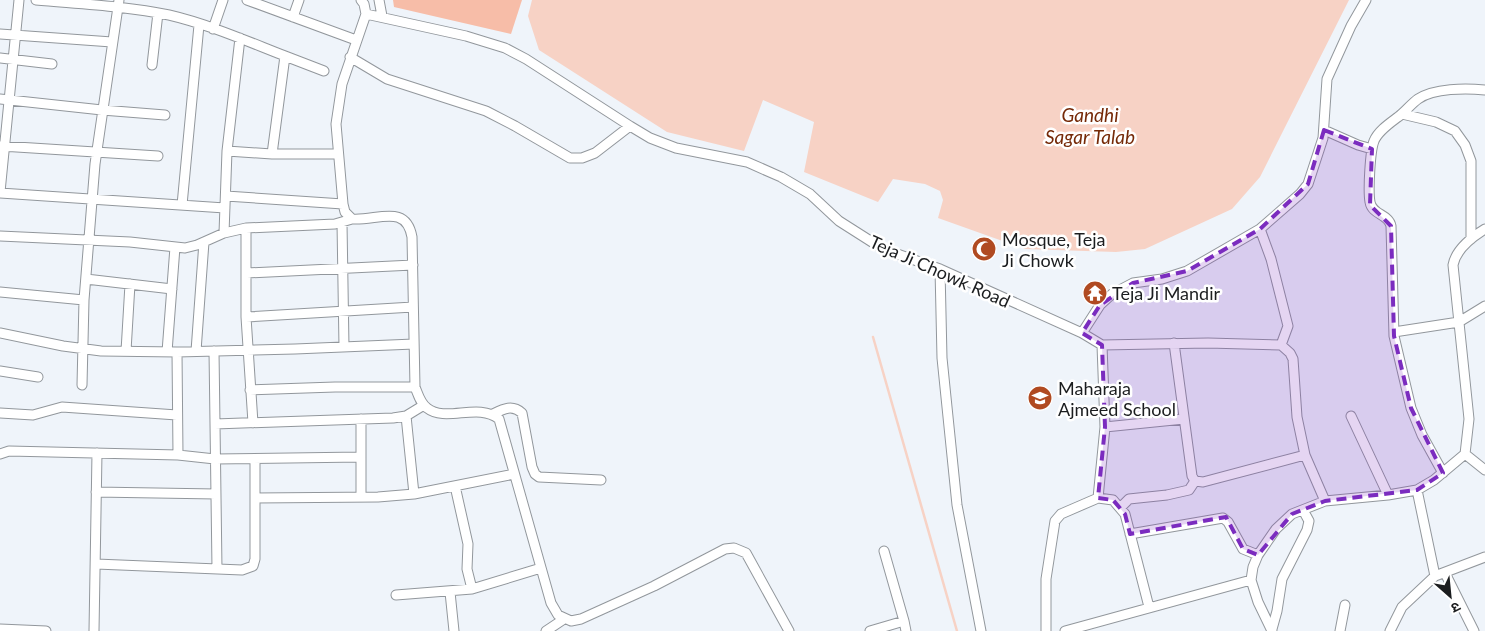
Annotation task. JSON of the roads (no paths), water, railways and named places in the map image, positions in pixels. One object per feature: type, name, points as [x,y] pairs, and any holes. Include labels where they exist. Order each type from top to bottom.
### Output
[{"type":"street","points":[[19,0],[14,59],[5,99],[0,192],[225,208]]},
{"type":"street","points":[[36,0],[118,4],[158,13],[240,38],[324,71]]},
{"type":"street","points":[[213,29],[224,0]]},
{"type":"street","points":[[247,0],[356,40]]},
{"type":"street","points":[[294,17],[299,0]]},
{"type":"street","points":[[352,220],[345,212],[343,204],[336,124],[342,84],[366,14],[361,0]]},
{"type":"street","points":[[379,0],[382,16]]},
{"type":"street","points":[[1082,333],[1100,304],[1112,294],[1133,283],[1162,279],[1187,271],[1260,229],[1288,206],[1308,184],[1323,138],[1327,79],[1351,26],[1366,0]]},
{"type":"street","points":[[82,385],[84,300],[96,152],[118,4]]},
{"type":"street","points":[[152,64],[158,13]]},
{"type":"street","name":"Teja Ji Chowk Road","points":[[366,14],[466,36],[505,48],[526,59],[650,138],[676,148],[746,162],[781,177],[810,194],[839,221],[883,249],[940,269],[1082,333],[1102,345]]},
{"type":"street","points":[[182,205],[199,25]]},
{"type":"street","points":[[0,34],[112,42]]},
{"type":"street","points":[[224,233],[227,151],[240,38]]},
{"type":"street","points":[[272,154],[286,56]]},
{"type":"street","points":[[350,57],[387,79],[486,111],[570,158],[582,158],[594,153],[630,126]]},
{"type":"street","points":[[0,58],[52,64]]},
{"type":"street","points":[[1443,473],[1422,435],[1411,408],[1394,332],[1391,226],[1387,219],[1376,213],[1370,204],[1372,149],[1374,140],[1387,125],[1418,99],[1429,93],[1466,88],[1485,90]]},
{"type":"street","points":[[5,99],[165,115]]},
{"type":"street","points":[[1402,114],[1436,122],[1455,131],[1465,144],[1471,161],[1471,239]]},
{"type":"street","points":[[1324,130],[1372,149]]},
{"type":"street","points":[[2,146],[158,156]]},
{"type":"street","points":[[227,151],[272,154],[338,154]]},
{"type":"street","points":[[226,196],[343,204]]},
{"type":"street","points":[[0,236],[88,240],[185,248],[224,233],[246,228],[316,225],[393,216],[400,217],[407,221],[412,237],[415,387],[421,401],[428,409],[440,413],[484,412],[492,414],[499,419],[551,603],[558,615],[571,621],[581,618],[654,586],[725,549],[734,548],[746,553],[789,631]]},
{"type":"street","points":[[342,223],[344,347]]},
{"type":"street","points":[[246,228],[246,317],[253,423]]},
{"type":"street","points":[[1260,229],[1271,259],[1288,326],[1281,345]]},
{"type":"street","points":[[1272,630],[1258,602],[1251,580],[1253,567],[1258,555],[1276,529],[1292,514],[1325,501],[1388,495],[1417,490],[1443,473],[1465,454],[1469,420],[1453,265],[1455,255],[1471,239],[1485,229]]},
{"type":"street","points":[[196,351],[204,242]]},
{"type":"street","points":[[167,352],[175,247]]},
{"type":"street","points":[[247,272],[413,265]]},
{"type":"street","points":[[940,269],[942,358],[957,505],[981,631]]},
{"type":"street","points":[[86,279],[172,289]]},
{"type":"street","points":[[126,351],[130,284]]},
{"type":"street","points":[[0,292],[84,300]]},
{"type":"street","points":[[1394,332],[1459,322],[1485,306]]},
{"type":"street","points":[[246,317],[414,307]]},
{"type":"street","points":[[0,333],[83,350],[177,352],[414,344]]},
{"type":"street","points":[[1174,343],[1192,476],[1195,481]]},
{"type":"street","points":[[1098,498],[1105,427],[1102,345],[1174,343],[1281,345],[1290,353],[1293,359],[1297,417],[1305,455],[1325,501]]},
{"type":"street","points":[[214,351],[216,569]]},
{"type":"street","points":[[177,352],[178,455]]},
{"type":"street","points":[[0,371],[38,377]]},
{"type":"street","points":[[250,390],[415,387]]},
{"type":"street","points":[[215,424],[406,416],[414,413],[424,405]]},
{"type":"street","points":[[0,413],[34,414],[62,407],[177,415]]},
{"type":"street","points":[[492,414],[509,408],[517,409],[522,413],[532,467],[535,474],[539,477],[601,480]]},
{"type":"street","points":[[406,416],[414,494]]},
{"type":"street","points":[[1351,416],[1388,495]]},
{"type":"street","points":[[361,419],[361,497]]},
{"type":"street","points":[[1105,427],[1184,419]]},
{"type":"street","points":[[0,454],[9,451],[97,453],[178,455],[215,459],[361,457]]},
{"type":"street","points":[[94,631],[97,453]]},
{"type":"street","points":[[1465,454],[1485,470]]},
{"type":"street","points":[[1195,481],[1203,482],[1305,455]]},
{"type":"street","points":[[96,564],[242,570],[252,566],[255,559],[255,459]]},
{"type":"street","points":[[255,498],[361,497],[414,494],[514,474]]},
{"type":"street","points":[[1120,508],[1130,499],[1167,496],[1189,490],[1195,481]]},
{"type":"street","points":[[455,486],[468,544],[467,569],[472,589]]},
{"type":"street","points":[[1417,490],[1435,576]]},
{"type":"street","points":[[96,492],[216,494]]},
{"type":"street","points":[[1046,631],[1046,579],[1055,521],[1061,514],[1098,498],[1112,500],[1125,514],[1149,607]]},
{"type":"street","points":[[1272,630],[1282,579],[1307,530],[1309,521],[1303,510]]},
{"type":"street","points":[[1130,534],[1223,518],[1228,522],[1243,549],[1258,555]]},
{"type":"street","points":[[884,551],[906,631]]},
{"type":"street","points":[[1390,631],[1402,607],[1435,576],[1485,557]]},
{"type":"street","points":[[396,595],[472,589],[541,568]]},
{"type":"street","points":[[1445,573],[1474,631]]},
{"type":"street","points":[[1065,631],[1251,580]]},
{"type":"street","points":[[450,592],[454,631]]},
{"type":"street","points":[[1340,631],[1345,605]]},
{"type":"street","points":[[546,631],[564,619]]},
{"type":"street","points":[[870,631],[904,621]]},
{"type":"street","points":[[0,629],[46,631]]},
{"type":"water","name":"Gandhi Sagar Talab","points":[[532,0],[1349,0],[1260,177],[1232,209],[1145,249],[1116,252],[1025,249],[938,218],[943,200],[940,191],[925,184],[893,179],[878,202],[804,172],[814,122],[763,100],[744,151],[667,132],[539,50],[528,16]]},
{"type":"waterway","points":[[873,337],[957,631]]},
{"type":"place","name":"Mosque, Teja Ji Chowk","points":[[984,249]]},
{"type":"place","name":"Teja Ji Mandir","points":[[1095,293]]},
{"type":"place","name":"Maharaja Ajmeed School","points":[[1040,398]]}]
